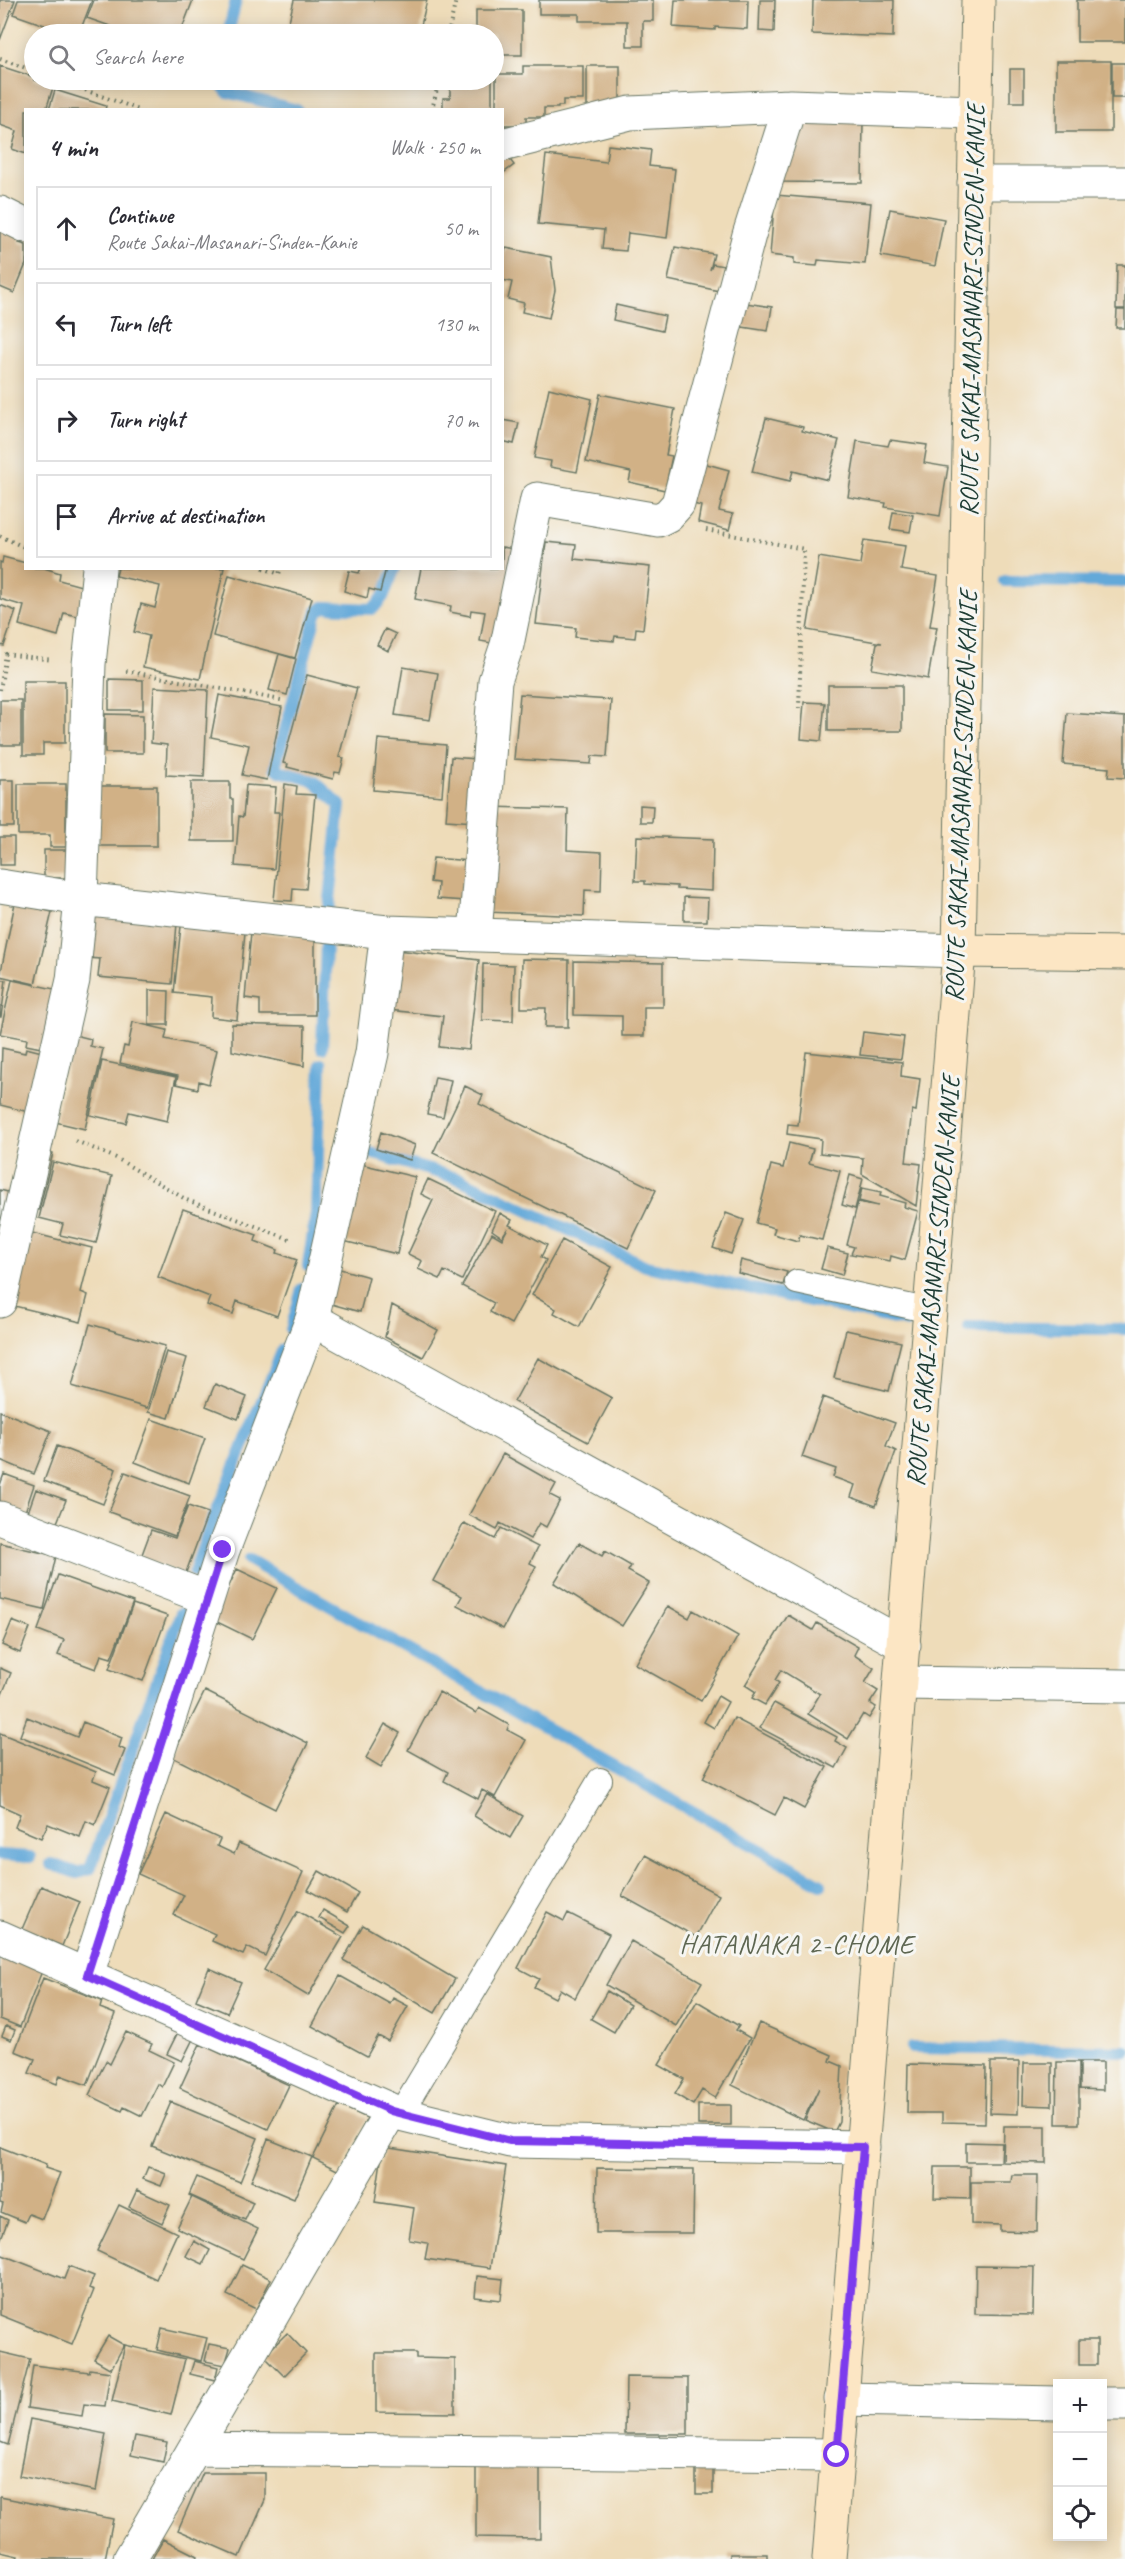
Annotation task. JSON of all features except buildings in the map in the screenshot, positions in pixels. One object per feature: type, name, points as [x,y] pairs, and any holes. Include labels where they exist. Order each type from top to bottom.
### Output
[{"type":"main road","name":"ROUTE SAKAI-MASANARI-SINDEN-KANIE","points":[[829,2559],[960,951],[978,0]]},
{"type":"main road","points":[[960,951],[1125,953]]},
{"type":"street","points":[[504,144],[630,112],[790,106],[976,112]]},
{"type":"street","points":[[475,934],[495,681],[507,645],[537,500],[658,520],[668,515],[678,504],[749,235],[790,106]]},
{"type":"street","points":[[974,183],[1125,183]]},
{"type":"street","points":[[0,213],[24,225]]},
{"type":"street","points":[[0,1301],[73,980],[81,899],[89,664],[99,570]]},
{"type":"street","points":[[0,886],[81,899],[387,932],[960,951]]},
{"type":"street","points":[[87,1975],[223,1550],[312,1319],[372,1053],[387,932]]},
{"type":"street","points":[[312,1319],[903,1645]]},
{"type":"street","points":[[0,1518],[207,1598]]},
{"type":"street","points":[[900,1683],[1125,1686]]},
{"type":"street","points":[[0,1937],[395,2113],[510,2141],[863,2147]]},
{"type":"street","points":[[130,2559],[395,2113]]},
{"type":"street","points":[[841,2399],[1053,2403]]},
{"type":"street","points":[[1107,2404],[1125,2404]]},
{"type":"street","points":[[195,2449],[837,2455]]},
{"type":"lane","points":[[797,1282],[931,1311]]},
{"type":"lane","points":[[395,2113],[600,1780]]},
{"type":"path","points":[[450,24],[456,0]]},
{"type":"path","points":[[0,59],[24,67]]},
{"type":"path","points":[[85,90],[134,108]]},
{"type":"path","points":[[432,108],[437,90]]},
{"type":"path","points":[[658,520],[804,549],[799,708]]},
{"type":"path","points":[[0,536],[24,547]]},
{"type":"path","points":[[268,570],[279,574],[280,570]]},
{"type":"path","points":[[41,1127],[116,1158],[187,1200],[297,1242]]},
{"type":"waterway","points":[[230,24],[236,0]]},
{"type":"waterway","points":[[226,90],[289,108]]},
{"type":"waterway","points":[[329,909],[340,805],[314,781],[280,771],[275,767],[317,611],[324,607],[373,609],[383,597],[394,570]]},
{"type":"waterway","points":[[1005,581],[1125,582]]},
{"type":"waterway","points":[[322,1048],[326,944]]},
{"type":"waterway","points":[[308,1266],[316,1213],[321,1064]]},
{"type":"waterway","points":[[364,1151],[460,1179],[646,1266],[908,1322]]},
{"type":"waterway","points":[[291,1330],[302,1289]]},
{"type":"waterway","points":[[968,1327],[1125,1329]]},
{"type":"waterway","points":[[194,1572],[283,1349]]},
{"type":"waterway","points":[[249,1560],[821,1884]]},
{"type":"waterway","points":[[51,1864],[77,1873],[90,1869],[181,1613]]},
{"type":"waterway","points":[[0,1855],[30,1857]]},
{"type":"waterway","points":[[912,2048],[1125,2051]]},
{"type":"district","name":"HATANAKA 2-CHOME","points":[[797,1944]]},
{"type":"route","points":[[223,1550],[87,1975],[391,2111],[510,2141],[863,2147],[837,2455]]}]
